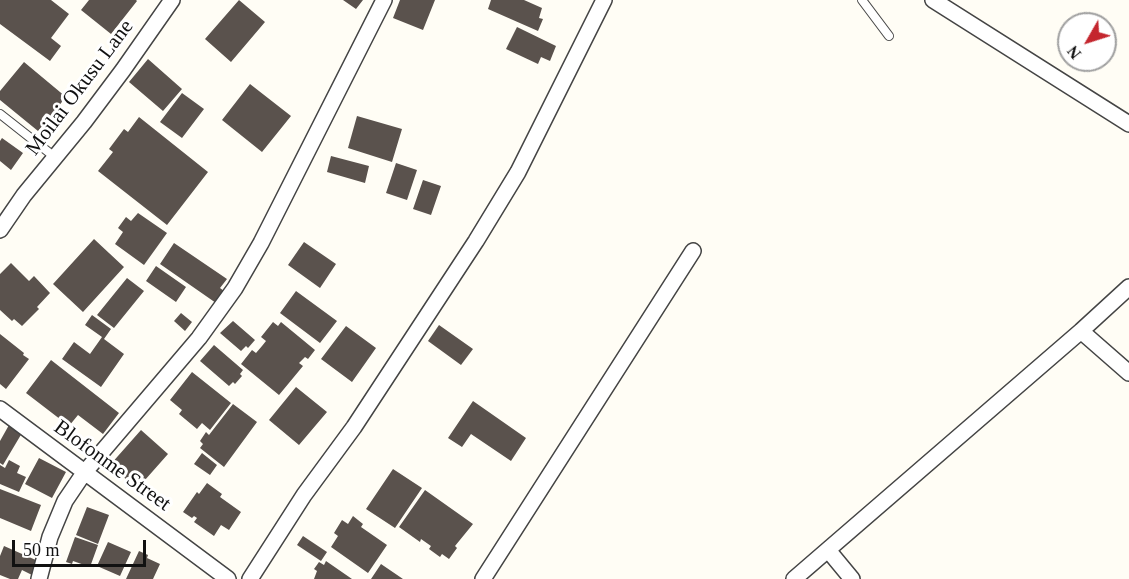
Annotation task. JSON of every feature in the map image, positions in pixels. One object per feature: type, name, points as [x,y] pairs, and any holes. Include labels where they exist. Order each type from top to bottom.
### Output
[{"type":"street","name":"Moilai Okusu Lane","points":[[0,230],[24,195],[56,158],[123,70],[172,0]]},
{"type":"street","points":[[39,579],[50,537],[65,501],[84,473],[199,338],[235,288],[261,243],[384,0]]},
{"type":"street","points":[[250,579],[304,495],[354,427],[477,241],[523,162],[604,0]]},
{"type":"street","points":[[933,0],[1129,124]]},
{"type":"street","points":[[483,579],[693,251]]},
{"type":"street","points":[[794,579],[1129,287]]},
{"type":"street","points":[[1081,331],[1129,373]]},
{"type":"street","name":"Blofonme Street","points":[[0,409],[228,579]]},
{"type":"street","points":[[828,550],[852,579]]},
{"type":"lane","points":[[862,0],[890,36]]},
{"type":"lane","points":[[0,114],[56,158]]},
{"type":"building","points":[[0,0],[51,0],[69,14],[51,38],[61,46],[50,61],[0,24]]},
{"type":"building","points":[[89,0],[137,1],[111,34],[81,10]]},
{"type":"building","points":[[239,0],[265,22],[231,62],[205,39]]},
{"type":"building","points":[[343,0],[363,0],[356,9]]},
{"type":"building","points":[[400,0],[435,0],[423,30],[393,18]]},
{"type":"building","points":[[491,0],[524,0],[542,8],[539,18],[543,19],[538,31],[488,9]]},
{"type":"building","points":[[517,27],[556,46],[550,61],[541,57],[538,64],[506,49]]},
{"type":"building","points":[[148,59],[182,89],[163,111],[129,82]]},
{"type":"building","points":[[24,62],[66,97],[38,131],[0,100],[0,91]]},
{"type":"building","points":[[250,84],[291,116],[262,152],[222,120]]},
{"type":"building","points":[[182,93],[204,109],[182,138],[160,122]]},
{"type":"building","points":[[357,116],[402,129],[392,162],[348,148]]},
{"type":"building","points":[[139,117],[208,172],[167,225],[98,171],[113,152],[109,149],[124,129],[128,132]]},
{"type":"building","points":[[2,138],[23,153],[11,170],[0,161]]},
{"type":"building","points":[[331,156],[369,166],[365,183],[327,172]]},
{"type":"building","points":[[396,163],[417,170],[407,200],[386,193]]},
{"type":"building","points":[[423,180],[441,186],[431,215],[413,209]]},
{"type":"building","points":[[138,213],[167,233],[144,265],[115,244],[123,232],[118,228],[126,217],[131,221]]},
{"type":"building","points":[[94,239],[124,267],[83,312],[53,284]]},
{"type":"building","points":[[304,242],[336,264],[320,288],[288,265]]},
{"type":"building","points":[[174,243],[227,279],[220,288],[224,291],[216,303],[160,264]]},
{"type":"building","points":[[11,263],[29,281],[34,276],[50,293],[37,307],[39,309],[22,326],[14,319],[12,321],[0,310],[0,274]]},
{"type":"building","points":[[156,266],[186,287],[176,302],[146,281]]},
{"type":"building","points":[[127,278],[144,291],[114,328],[97,315]]},
{"type":"building","points":[[296,291],[337,321],[320,343],[280,313]]},
{"type":"building","points":[[181,313],[192,322],[185,331],[174,321]]},
{"type":"building","points":[[92,315],[111,329],[104,339],[124,354],[101,387],[62,359],[74,342],[90,354],[102,337],[85,325]]},
{"type":"building","points":[[233,321],[255,340],[248,348],[246,346],[241,351],[220,333]]},
{"type":"building","points":[[273,322],[278,326],[281,322],[315,350],[308,359],[305,357],[299,363],[303,366],[279,395],[241,364],[252,350],[256,353],[266,341],[261,337]]},
{"type":"building","points":[[439,325],[473,349],[461,365],[428,341]]},
{"type":"building","points":[[346,326],[376,348],[352,382],[321,359]]},
{"type":"building","points":[[0,334],[29,359],[6,389],[0,384]]},
{"type":"building","points":[[214,345],[243,370],[240,374],[242,376],[235,384],[233,382],[229,386],[200,361]]},
{"type":"building","points":[[51,360],[119,413],[103,434],[78,415],[69,426],[26,393]]},
{"type":"building","points":[[192,372],[231,403],[210,430],[202,423],[197,429],[179,414],[182,410],[170,400]]},
{"type":"building","points":[[296,387],[327,412],[299,445],[269,420]]},
{"type":"building","points":[[473,401],[526,438],[511,461],[471,434],[462,447],[448,438]]},
{"type":"building","points":[[233,404],[257,422],[224,467],[200,448],[203,444],[200,441],[206,432],[209,435]]},
{"type":"building","points":[[9,425],[22,433],[3,465],[0,463],[0,441]]},
{"type":"building","points":[[141,430],[168,454],[137,489],[110,465]]},
{"type":"building","points":[[202,453],[217,465],[210,475],[194,464]]},
{"type":"building","points":[[39,458],[66,472],[52,498],[25,484]]},
{"type":"building","points":[[9,460],[20,466],[17,473],[26,477],[19,492],[0,484],[0,465],[5,468]]},
{"type":"building","points":[[393,469],[422,488],[395,528],[366,509]]},
{"type":"building","points":[[207,483],[222,494],[220,497],[241,512],[229,530],[221,525],[214,536],[194,522],[197,518],[194,516],[192,518],[183,512],[197,492],[199,494]]},
{"type":"building","points":[[0,489],[41,505],[31,531],[0,518]]},
{"type":"building","points":[[425,490],[473,524],[455,546],[457,548],[449,559],[442,554],[440,557],[429,549],[431,546],[421,539],[420,542],[399,527]]},
{"type":"building","points":[[87,507],[109,515],[98,544],[76,535]]},
{"type":"building","points":[[353,516],[363,524],[361,527],[387,545],[368,573],[331,547],[338,536],[334,533],[342,520],[348,524]]},
{"type":"building","points":[[303,536],[327,552],[321,561],[297,545]]},
{"type":"building","points":[[75,537],[98,545],[90,567],[73,561],[72,564],[66,562]]},
{"type":"building","points":[[108,542],[131,552],[120,576],[97,566]]},
{"type":"building","points":[[4,546],[38,561],[32,575],[22,570],[18,579],[0,575],[0,556]]},
{"type":"building","points":[[139,551],[160,564],[153,579],[126,579]]},
{"type":"building","points":[[326,561],[352,579],[314,579],[317,571],[314,569],[319,562],[324,565]]},
{"type":"building","points":[[381,564],[403,579],[371,579]]}]
